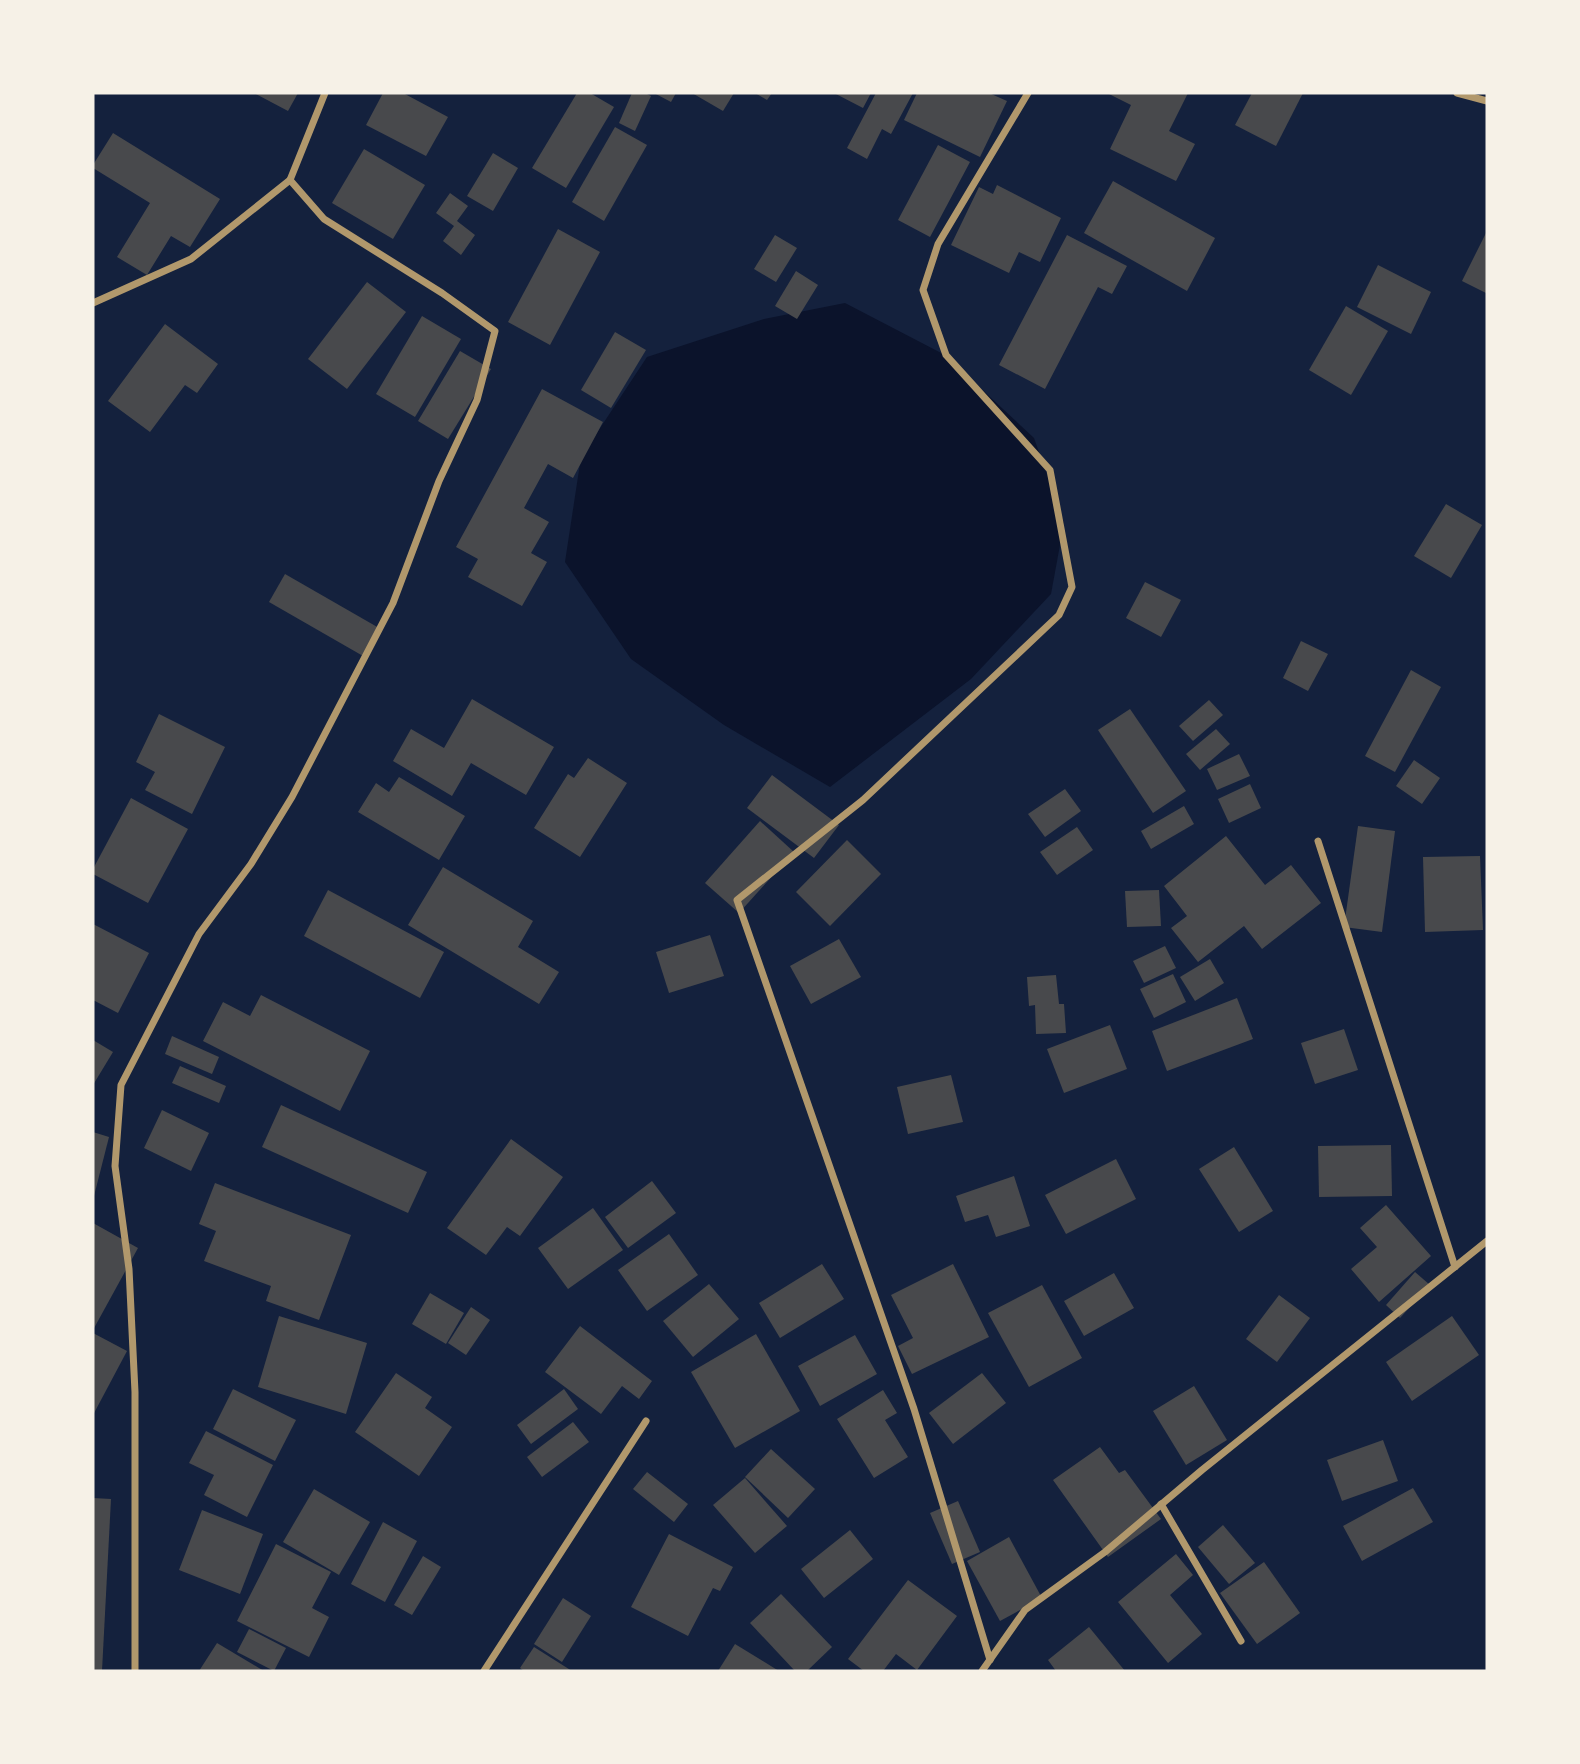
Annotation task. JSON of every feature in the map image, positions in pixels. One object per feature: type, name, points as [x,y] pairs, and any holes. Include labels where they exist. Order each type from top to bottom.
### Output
[{"type":"street","points":[[93,303],[191,259],[290,180],[325,93]]},
{"type":"street","points":[[990,1660],[914,1409],[737,900],[863,800],[1059,615],[1072,587],[1050,470],[946,355],[923,289],[938,244],[1028,93]]},
{"type":"street","points":[[1457,93],[1487,102]]},
{"type":"street","points":[[135,1671],[135,1392],[128,1269],[115,1166],[121,1085],[199,934],[251,864],[292,797],[393,603],[439,481],[477,400],[495,331],[442,293],[324,219],[290,180]]},
{"type":"street","points":[[1318,841],[1455,1267]]},
{"type":"street","points":[[982,1671],[1025,1610],[1105,1552],[1487,1241]]},
{"type":"street","points":[[484,1671],[646,1421]]},
{"type":"street","points":[[1161,1504],[1241,1641]]},
{"type":"water","points":[[845,303],[945,355],[1034,438],[1064,523],[1051,594],[971,679],[830,787],[724,725],[631,659],[565,562],[581,457],[647,357],[764,319]]},
{"type":"building","points":[[254,93],[298,93],[288,111]]},
{"type":"building","points":[[383,93],[403,93],[448,117],[426,156],[366,125]]},
{"type":"building","points":[[577,93],[590,93],[614,107],[566,188],[532,168]]},
{"type":"building","points":[[632,93],[651,96],[635,131],[619,123]]},
{"type":"building","points":[[654,93],[676,93],[671,102]]},
{"type":"building","points":[[692,93],[734,93],[723,111]]},
{"type":"building","points":[[755,93],[772,93],[767,100]]},
{"type":"building","points":[[834,93],[871,93],[863,108]]},
{"type":"building","points":[[876,93],[913,93],[891,134],[882,129],[867,159],[847,148]]},
{"type":"building","points":[[917,93],[989,93],[1007,101],[980,157],[904,120]]},
{"type":"building","points":[[1107,93],[1188,93],[1169,131],[1195,144],[1176,181],[1110,149],[1131,105]]},
{"type":"building","points":[[1252,93],[1303,93],[1276,146],[1235,125]]},
{"type":"building","points":[[615,127],[647,145],[604,221],[572,202]]},
{"type":"building","points":[[113,133],[220,199],[190,247],[171,236],[147,275],[117,257],[150,203],[93,168]]},
{"type":"building","points":[[938,145],[970,162],[930,237],[898,220]]},
{"type":"building","points":[[364,149],[425,185],[393,239],[332,203]]},
{"type":"building","points":[[493,153],[518,168],[493,211],[467,196]]},
{"type":"building","points":[[1113,181],[1215,238],[1187,291],[1084,233]]},
{"type":"building","points":[[997,185],[1061,218],[1040,262],[1019,252],[1009,273],[951,245],[979,187],[993,194]]},
{"type":"building","points":[[450,193],[468,206],[457,221],[475,235],[461,255],[443,241],[454,226],[436,213]]},
{"type":"building","points":[[558,229],[600,252],[550,345],[508,322]]},
{"type":"building","points":[[1487,231],[1487,291],[1486,293],[1462,281]]},
{"type":"building","points":[[775,235],[797,248],[776,282],[754,269]]},
{"type":"building","points":[[1067,235],[1127,266],[1112,294],[1098,287],[1045,389],[999,365]]},
{"type":"building","points":[[1378,265],[1431,292],[1411,334],[1357,307]]},
{"type":"building","points":[[796,271],[818,285],[797,319],[775,306]]},
{"type":"building","points":[[367,282],[406,312],[347,389],[308,359]]},
{"type":"building","points":[[1346,306],[1388,331],[1351,395],[1309,370]]},
{"type":"building","points":[[422,316],[461,339],[415,417],[376,394]]},
{"type":"building","points":[[165,324],[218,364],[197,393],[185,385],[150,432],[108,401]]},
{"type":"building","points":[[615,332],[646,350],[611,408],[581,390]]},
{"type":"building","points":[[460,351],[491,369],[448,439],[418,421]]},
{"type":"building","points":[[542,389],[603,422],[573,478],[548,464],[524,508],[549,522],[531,553],[547,562],[522,606],[468,577],[478,559],[456,547]]},
{"type":"building","points":[[1446,504],[1482,525],[1451,578],[1414,556]]},
{"type":"building","points":[[285,574],[379,628],[363,656],[269,602]]},
{"type":"building","points":[[1145,582],[1181,600],[1161,637],[1126,618]]},
{"type":"building","points":[[1301,641],[1328,654],[1308,691],[1283,678]]},
{"type":"building","points":[[1411,670],[1441,687],[1395,772],[1365,756]]},
{"type":"building","points":[[472,699],[554,747],[526,795],[471,763],[452,796],[393,761],[411,729],[444,748]]},
{"type":"building","points":[[1209,700],[1223,715],[1193,741],[1179,726]]},
{"type":"building","points":[[1130,709],[1186,791],[1153,813],[1098,730]]},
{"type":"building","points":[[159,714],[225,747],[192,814],[145,790],[155,772],[136,762]]},
{"type":"building","points":[[1216,729],[1230,744],[1200,770],[1186,754]]},
{"type":"building","points":[[1239,754],[1250,776],[1217,790],[1207,769]]},
{"type":"building","points":[[588,758],[627,783],[580,857],[534,828],[568,774],[574,778]]},
{"type":"building","points":[[1414,760],[1440,778],[1422,804],[1396,786]]},
{"type":"building","points":[[772,775],[839,825],[814,858],[747,808]]},
{"type":"building","points":[[399,777],[465,816],[439,860],[358,812],[376,783],[389,792]]},
{"type":"building","points":[[1250,784],[1261,808],[1229,823],[1218,799]]},
{"type":"building","points":[[1065,789],[1081,811],[1045,837],[1028,814]]},
{"type":"building","points":[[131,798],[188,829],[148,903],[93,874],[93,869]]},
{"type":"building","points":[[1184,806],[1194,824],[1151,849],[1141,831]]},
{"type":"building","points":[[760,821],[794,852],[739,913],[705,883]]},
{"type":"building","points":[[1358,826],[1395,831],[1382,932],[1344,927]]},
{"type":"building","points":[[1077,827],[1093,850],[1057,875],[1040,852]]},
{"type":"building","points":[[1226,836],[1265,885],[1291,865],[1321,903],[1262,949],[1244,926],[1198,962],[1171,928],[1187,916],[1164,886]]},
{"type":"building","points":[[847,840],[881,874],[830,926],[796,892]]},
{"type":"building","points":[[1480,856],[1483,930],[1425,932],[1423,857]]},
{"type":"building","points":[[443,867],[533,921],[518,947],[559,972],[539,1004],[408,925]]},
{"type":"building","points":[[328,890],[444,952],[420,998],[304,936]]},
{"type":"building","points":[[1159,890],[1161,926],[1127,927],[1125,891]]},
{"type":"building","points":[[93,924],[149,953],[118,1013],[93,1000]]},
{"type":"building","points":[[710,935],[724,976],[669,993],[656,952]]},
{"type":"building","points":[[839,939],[861,977],[811,1004],[790,966]]},
{"type":"building","points":[[1165,946],[1176,968],[1144,983],[1133,961]]},
{"type":"building","points":[[1210,959],[1224,983],[1195,1001],[1180,977]]},
{"type":"building","points":[[1173,974],[1186,1002],[1154,1018],[1140,989]]},
{"type":"building","points":[[1056,975],[1059,1004],[1064,1004],[1066,1033],[1036,1034],[1035,1005],[1029,1006],[1027,977]]},
{"type":"building","points":[[261,995],[370,1051],[340,1111],[203,1041],[223,1002],[250,1016]]},
{"type":"building","points":[[1237,998],[1253,1039],[1167,1071],[1152,1031]]},
{"type":"building","points":[[1110,1025],[1127,1069],[1064,1093],[1047,1049]]},
{"type":"building","points":[[1344,1029],[1358,1070],[1315,1084],[1301,1043]]},
{"type":"building","points":[[172,1036],[219,1057],[212,1074],[165,1054]]},
{"type":"building","points":[[93,1040],[113,1052],[93,1085]]},
{"type":"building","points":[[180,1066],[226,1086],[219,1103],[172,1083]]},
{"type":"building","points":[[951,1075],[963,1122],[908,1134],[897,1087]]},
{"type":"building","points":[[281,1105],[427,1172],[408,1213],[262,1147]]},
{"type":"building","points":[[162,1110],[209,1133],[191,1171],[144,1148]]},
{"type":"building","points":[[93,1132],[109,1137],[94,1196],[93,1196]]},
{"type":"building","points":[[511,1139],[563,1177],[520,1236],[507,1227],[486,1255],[447,1228]]},
{"type":"building","points":[[1391,1145],[1392,1196],[1319,1197],[1318,1146]]},
{"type":"building","points":[[1234,1147],[1273,1211],[1239,1232],[1199,1169]]},
{"type":"building","points":[[1116,1159],[1136,1199],[1066,1234],[1045,1195]]},
{"type":"building","points":[[1014,1176],[1030,1226],[996,1237],[988,1215],[965,1222],[956,1196]]},
{"type":"building","points":[[652,1181],[676,1213],[628,1248],[605,1217]]},
{"type":"building","points":[[215,1183],[351,1235],[319,1320],[266,1301],[271,1286],[204,1261],[216,1231],[199,1224]]},
{"type":"building","points":[[1386,1205],[1431,1256],[1379,1302],[1351,1269],[1377,1247],[1360,1228]]},
{"type":"building","points":[[593,1208],[623,1250],[568,1289],[538,1248]]},
{"type":"building","points":[[93,1223],[138,1248],[93,1330]]},
{"type":"building","points":[[669,1234],[698,1275],[647,1311],[618,1270]]},
{"type":"building","points":[[822,1264],[844,1299],[780,1338],[759,1303]]},
{"type":"building","points":[[953,1264],[989,1337],[912,1374],[898,1346],[913,1338],[891,1295]]},
{"type":"building","points":[[1415,1272],[1430,1285],[1400,1318],[1386,1305]]},
{"type":"building","points":[[1114,1273],[1134,1308],[1084,1336],[1064,1301]]},
{"type":"building","points":[[709,1284],[739,1319],[693,1357],[663,1321]]},
{"type":"building","points":[[1042,1285],[1082,1358],[1029,1387],[988,1313]]},
{"type":"building","points":[[430,1293],[464,1313],[446,1344],[412,1324]]},
{"type":"building","points":[[1279,1295],[1310,1318],[1277,1362],[1246,1339]]},
{"type":"building","points":[[471,1307],[490,1320],[466,1355],[448,1343]]},
{"type":"building","points":[[279,1316],[367,1343],[346,1414],[258,1387]]},
{"type":"building","points":[[1452,1316],[1479,1355],[1412,1401],[1386,1362]]},
{"type":"building","points":[[580,1326],[652,1381],[639,1399],[622,1386],[601,1414],[545,1372]]},
{"type":"building","points":[[93,1333],[127,1351],[93,1415]]},
{"type":"building","points":[[756,1334],[800,1411],[735,1448],[691,1372]]},
{"type":"building","points":[[855,1335],[877,1374],[820,1406],[798,1366]]},
{"type":"building","points":[[396,1373],[432,1397],[425,1408],[452,1427],[419,1476],[355,1432]]},
{"type":"building","points":[[982,1373],[1006,1403],[953,1444],[929,1413]]},
{"type":"building","points":[[1194,1386],[1227,1440],[1186,1465],[1153,1411]]},
{"type":"building","points":[[233,1389],[296,1420],[275,1461],[213,1429]]},
{"type":"building","points":[[564,1389],[578,1409],[531,1444],[517,1425]]},
{"type":"building","points":[[883,1390],[897,1413],[885,1420],[908,1457],[874,1478],[837,1419]]},
{"type":"building","points":[[573,1422],[589,1442],[542,1477],[527,1457]]},
{"type":"building","points":[[206,1431],[273,1465],[247,1517],[204,1495],[214,1475],[189,1463]]},
{"type":"building","points":[[1383,1440],[1398,1481],[1342,1501],[1327,1460]]},
{"type":"building","points":[[1100,1447],[1119,1473],[1125,1470],[1161,1519],[1108,1557],[1053,1480]]},
{"type":"building","points":[[771,1449],[815,1489],[788,1518],[745,1477]]},
{"type":"building","points":[[647,1472],[688,1504],[674,1522],[633,1489]]},
{"type":"building","points":[[745,1478],[787,1526],[755,1553],[713,1505]]},
{"type":"building","points":[[1413,1488],[1433,1522],[1362,1561],[1343,1526]]},
{"type":"building","points":[[314,1489],[370,1522],[339,1575],[283,1542]]},
{"type":"building","points":[[93,1498],[111,1499],[102,1671],[93,1671]]},
{"type":"building","points":[[958,1501],[980,1552],[952,1564],[930,1513]]},
{"type":"building","points":[[202,1510],[263,1534],[240,1594],[179,1570]]},
{"type":"building","points":[[383,1522],[417,1541],[385,1602],[351,1584]]},
{"type":"building","points":[[1223,1525],[1255,1563],[1229,1584],[1198,1547]]},
{"type":"building","points":[[850,1530],[873,1559],[824,1598],[801,1569]]},
{"type":"building","points":[[669,1534],[733,1567],[720,1591],[713,1588],[688,1636],[631,1607]]},
{"type":"building","points":[[1009,1537],[1042,1598],[1000,1621],[967,1561]]},
{"type":"building","points":[[276,1544],[331,1572],[312,1608],[329,1617],[309,1657],[237,1621]]},
{"type":"building","points":[[1176,1554],[1193,1575],[1170,1595],[1202,1634],[1168,1663],[1118,1602]]},
{"type":"building","points":[[423,1556],[441,1567],[412,1615],[394,1605]]},
{"type":"building","points":[[1264,1562],[1300,1613],[1257,1644],[1220,1593]]},
{"type":"building","points":[[908,1580],[957,1616],[917,1670],[896,1654],[883,1671],[864,1671],[848,1659]]},
{"type":"building","points":[[781,1594],[832,1647],[807,1671],[795,1671],[750,1623]]},
{"type":"building","points":[[563,1598],[591,1616],[562,1662],[534,1644]]},
{"type":"building","points":[[1089,1627],[1125,1671],[1056,1671],[1048,1660]]},
{"type":"building","points":[[249,1629],[286,1648],[274,1671],[237,1652]]},
{"type":"building","points":[[217,1643],[264,1671],[199,1671]]},
{"type":"building","points":[[735,1644],[779,1671],[718,1671]]},
{"type":"building","points":[[534,1647],[572,1671],[524,1671],[520,1668]]}]
